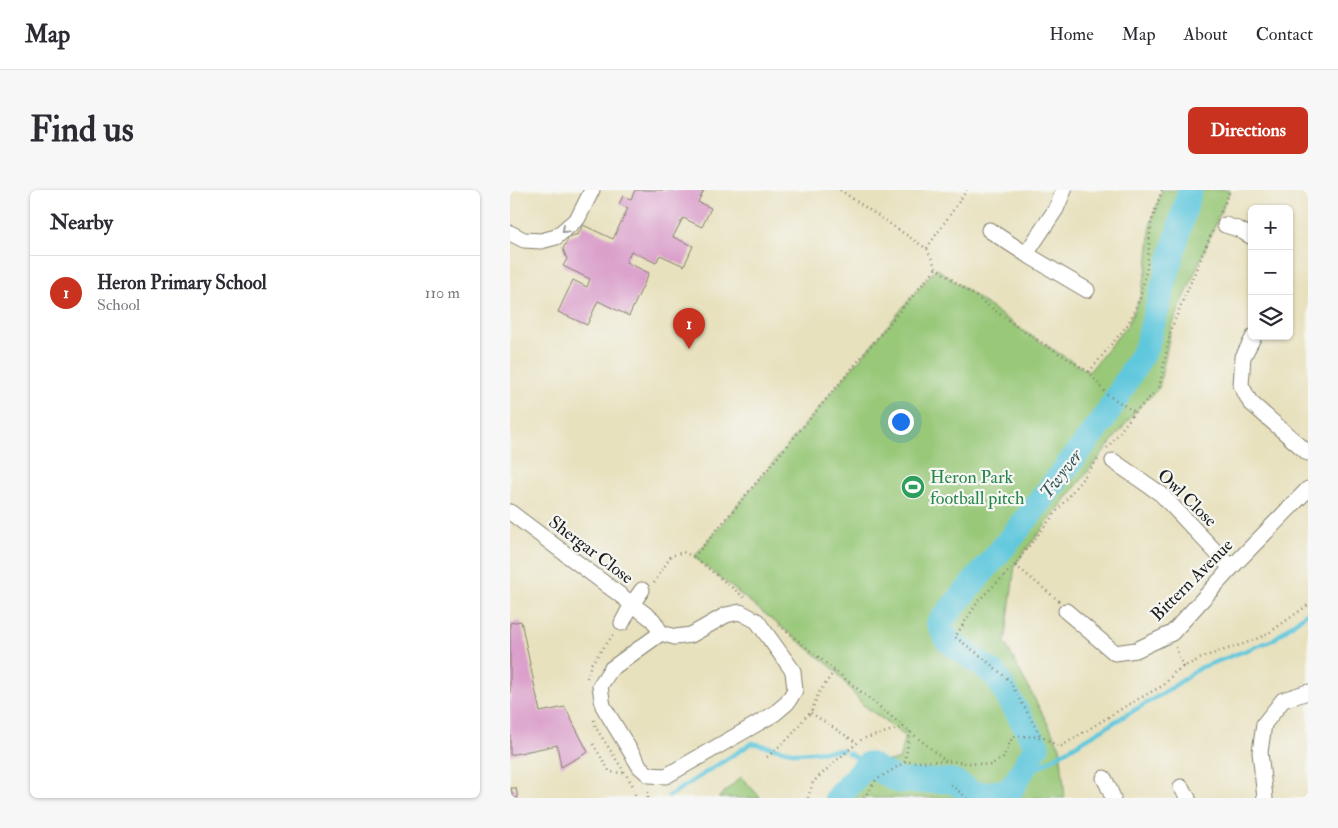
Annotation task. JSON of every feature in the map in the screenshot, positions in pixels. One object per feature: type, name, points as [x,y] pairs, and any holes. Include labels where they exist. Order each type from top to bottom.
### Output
[{"type":"street","points":[[510,233],[524,240],[541,242],[556,238],[578,218],[592,190]]},
{"type":"street","points":[[1026,254],[1056,209],[1064,190]]},
{"type":"street","points":[[1219,223],[1238,229],[1248,235]]},
{"type":"street","points":[[989,230],[1087,290]]},
{"type":"street","points":[[1252,340],[1243,357],[1241,385],[1250,402],[1308,453]]},
{"type":"street","name":"Owl Close","points":[[1113,461],[1126,478],[1161,494],[1231,568]]},
{"type":"street","name":"Bittern Avenue","points":[[1066,612],[1115,653],[1136,650],[1172,633],[1231,568],[1308,489]]},
{"type":"street","name":"Shergar Close","points":[[510,512],[632,604],[622,623]]},
{"type":"street","points":[[648,587],[632,604],[653,620],[661,633],[676,637],[691,635],[726,615],[740,612],[757,621],[793,671],[795,690],[787,703],[766,718],[666,776],[649,775],[640,767],[603,706],[600,686],[612,669],[661,633]]},
{"type":"street","points":[[1265,798],[1260,752],[1264,724],[1283,700],[1308,692]]},
{"type":"street","points":[[1104,778],[1113,798]]},
{"type":"path","points":[[840,190],[927,249],[936,268],[1025,332],[1089,372],[1106,394],[1135,412]]},
{"type":"path","points":[[927,249],[968,190]]},
{"type":"path","points":[[1089,372],[1128,324],[1140,298],[1147,268],[1151,223],[1162,190]]},
{"type":"path","points":[[1042,737],[1009,680],[955,636],[978,600],[1015,565],[1135,412],[1159,388],[1171,329],[1219,223],[1230,190]]},
{"type":"path","points":[[694,557],[936,268]]},
{"type":"path","points":[[648,587],[671,556],[683,552],[694,557],[750,602]]},
{"type":"path","points":[[1015,565],[1063,605],[1066,612]]},
{"type":"path","points":[[864,798],[876,780],[905,762],[946,761],[990,765],[1003,758],[1012,738],[1017,736],[1042,737],[1060,747],[1164,685],[1174,673],[1183,667],[1206,656],[1246,643],[1266,634],[1308,605]]},
{"type":"path","points":[[772,620],[946,761]]},
{"type":"path","points":[[1172,633],[1183,667]]},
{"type":"path","points":[[768,756],[791,736],[806,716],[811,713],[818,694],[835,670]]},
{"type":"path","points":[[811,713],[857,743]]},
{"type":"path","points":[[808,798],[813,782],[862,739],[904,727]]},
{"type":"path","points":[[905,762],[910,731]]},
{"type":"path","points":[[593,744],[610,772],[625,773]]},
{"type":"path","points":[[951,785],[965,797]]},
{"type":"green space","points":[[1162,190],[1230,190],[1171,329],[1159,388],[1135,412],[1015,565],[1005,643],[1060,747],[1065,798],[837,798],[862,762],[899,760],[905,736],[862,704],[835,670],[694,557],[936,268],[1025,332],[1089,372],[1128,324],[1140,298],[1147,268],[1151,223]]},
{"type":"green space","points":[[741,777],[761,798],[718,798]]},
{"type":"building","points":[[635,190],[704,190],[698,202],[711,208],[702,227],[683,218],[673,237],[693,246],[684,266],[660,255],[656,263],[631,251],[626,262],[649,273],[629,316],[598,301],[587,325],[558,312],[573,280],[587,287],[590,279],[563,266],[567,259],[563,249],[569,237],[578,234],[583,225],[613,239],[628,208],[619,204],[623,196],[631,199]]},
{"type":"building","points":[[521,621],[540,712],[565,707],[588,752],[561,767],[557,745],[510,755],[510,623]]},
{"type":"building","points":[[511,788],[516,788],[518,798],[513,798]]},
{"type":"waterway","name":"Twyver","points":[[837,798],[868,764],[899,781],[953,781],[976,795],[1010,791],[1037,746],[995,674],[947,640],[939,623],[1012,537],[1104,419],[1146,348],[1190,190]]},
{"type":"waterway","name":"Twyver","points":[[1010,791],[1034,770],[1170,689],[1200,668],[1273,640],[1308,612]]},
{"type":"waterway","points":[[669,796],[752,743],[796,753],[843,750]]},
{"type":"waterway","points":[[848,753],[868,764]]},
{"type":"place","name":"Heron Primary School","points":[[689,349]]},
{"type":"place","name":"Heron Park football pitch","points":[[913,487]]}]
